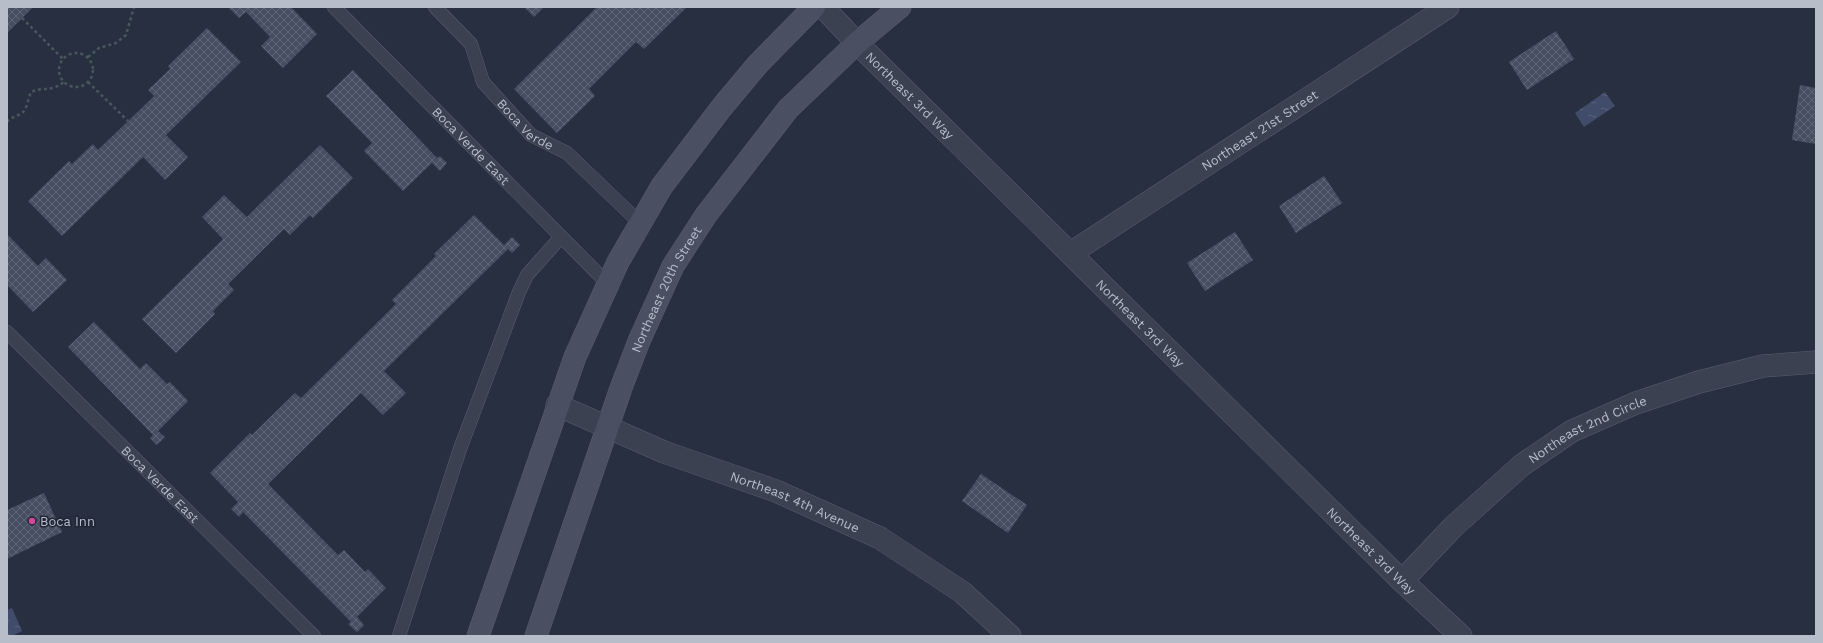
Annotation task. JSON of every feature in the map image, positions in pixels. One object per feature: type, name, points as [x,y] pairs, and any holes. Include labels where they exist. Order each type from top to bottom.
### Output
[{"type":"street","points":[[478,636],[557,404],[575,357],[618,262],[662,186],[722,107],[758,64],[814,7]]},
{"type":"street","name":"Northeast 3rd Way","points":[[823,7],[1402,581],[1461,636]]},
{"type":"street","name":"Northeast 20th Street","points":[[536,636],[642,334],[673,266],[706,214],[788,109],[857,42],[900,7]]},
{"type":"street","name":"Northeast 21st Street","points":[[1071,253],[1448,7]]},
{"type":"street","name":"Northeast 2nd Circle","points":[[1402,581],[1453,527],[1522,464],[1572,431],[1636,403],[1699,382],[1763,366],[1816,362]]},
{"type":"street","name":"Northeast 4th Avenue","points":[[557,404],[664,452],[776,492],[880,538],[962,592],[1010,636]]},
{"type":"lane","name":"Boca Verde East","points":[[334,7],[608,284]]},
{"type":"lane","name":"Boca Verde","points":[[435,7],[471,44],[483,82],[531,135],[567,153],[640,223]]},
{"type":"lane","points":[[399,636],[460,449],[519,292],[527,275],[561,238]]},
{"type":"lane","name":"Boca Verde East","points":[[7,332],[314,636]]},
{"type":"path","points":[[88,57],[99,48],[116,43],[126,35],[129,30],[134,7]]},
{"type":"path","points":[[22,18],[63,58]]},
{"type":"path","points":[[78,53],[88,57],[93,66],[91,77],[88,82],[79,87],[74,87],[64,82],[59,74],[58,68],[63,58],[67,55],[78,53]]},
{"type":"path","points":[[7,122],[25,110],[31,92],[37,89],[50,90],[64,82]]},
{"type":"path","points":[[88,82],[128,121]]},
{"type":"water","points":[[1605,92],[1615,106],[1584,127],[1575,113]]},
{"type":"water","points":[[12,608],[22,631],[12,636],[7,636],[7,610]]},
{"type":"building","points":[[7,7],[33,7],[7,33]]},
{"type":"building","points":[[228,7],[291,7],[317,34],[283,68],[261,46],[270,37],[246,12],[239,18]]},
{"type":"building","points":[[524,7],[544,7],[534,17]]},
{"type":"building","points":[[597,7],[687,7],[644,49],[636,42],[589,89],[595,96],[557,133],[514,89]]},
{"type":"building","points":[[207,28],[241,62],[166,135],[188,157],[165,180],[143,157],[62,236],[28,201],[69,161],[72,164],[93,144],[98,150],[154,96],[148,90],[170,69],[168,66]]},
{"type":"building","points":[[1556,31],[1574,59],[1527,90],[1509,62]]},
{"type":"building","points":[[353,70],[437,158],[440,156],[447,163],[440,171],[432,163],[403,191],[364,151],[372,143],[326,96]]},
{"type":"building","points":[[1800,85],[1816,88],[1816,144],[1792,140]]},
{"type":"building","points":[[320,145],[353,178],[313,218],[310,215],[290,235],[284,229],[228,284],[234,290],[213,311],[215,314],[176,353],[142,319],[223,239],[202,217],[224,195],[247,217]]},
{"type":"building","points":[[1324,176],[1342,203],[1296,233],[1279,206]]},
{"type":"building","points":[[474,215],[504,245],[512,237],[520,245],[512,253],[508,249],[384,371],[406,393],[383,415],[361,393],[268,484],[338,555],[344,550],[365,572],[368,569],[386,588],[357,617],[364,625],[357,632],[348,624],[351,622],[243,512],[239,517],[231,509],[238,502],[210,473],[250,433],[252,435],[295,393],[301,398],[396,304],[392,300],[436,256],[434,254]]},
{"type":"building","points":[[1235,232],[1253,260],[1205,291],[1187,263]]},
{"type":"building","points":[[7,234],[38,266],[46,258],[67,280],[33,312],[7,285]]},
{"type":"building","points":[[94,322],[140,369],[146,363],[167,384],[170,382],[188,401],[158,431],[165,437],[157,445],[150,438],[153,435],[68,347]]},
{"type":"building","points":[[981,474],[1027,505],[1008,533],[962,501]]},
{"type":"building","name":"Boca Inn","points":[[44,493],[62,532],[7,559],[7,510]]},
{"type":"place","name":"Boca Inn","points":[[32,521]]}]
